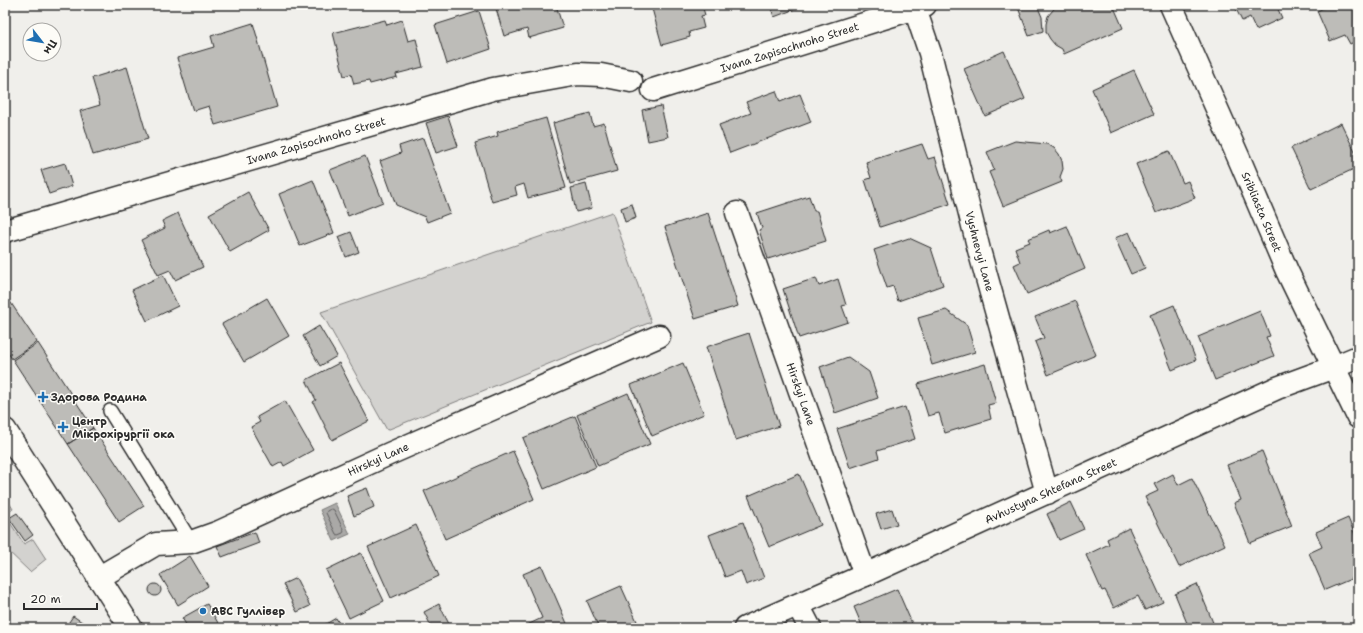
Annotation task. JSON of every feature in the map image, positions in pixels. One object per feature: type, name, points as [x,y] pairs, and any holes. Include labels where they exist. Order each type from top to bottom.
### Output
[{"type":"street","name":"Sribliasta Street","points":[[1171,5],[1241,163],[1287,272],[1358,417]]},
{"type":"street","name":"Ivana Zapisochnoho Street","points":[[653,90],[920,7]]},
{"type":"street","name":"Vyshnevyi Lane","points":[[920,7],[979,250],[1047,493]]},
{"type":"street","name":"Ivana Zapisochnoho Street","points":[[5,231],[493,89],[578,74],[601,75],[631,81]]},
{"type":"street","name":"Hirskyi Lane","points":[[737,213],[865,575]]},
{"type":"street","name":"Hirskyi Lane","points":[[98,578],[156,544],[191,542],[219,532],[389,454],[659,336]]},
{"type":"street","name":"Avhustyna Shtefana Street","points":[[745,628],[1277,388],[1358,357]]},
{"type":"street","points":[[5,430],[131,628]]},
{"type":"street","points":[[798,605],[810,628]]},
{"type":"lane","points":[[110,411],[191,542]]},
{"type":"shaded area","points":[[612,212],[651,322],[387,430],[321,312]]},
{"type":"shaded area","points":[[5,496],[13,509],[5,515]]},
{"type":"shaded area","points":[[5,515],[24,544],[33,539],[46,559],[30,572],[5,548]]},
{"type":"water","points":[[335,503],[350,534],[334,541],[320,510]]},
{"type":"building","points":[[495,5],[556,5],[563,28],[529,38],[527,29],[504,36]]},
{"type":"building","points":[[651,5],[702,5],[705,15],[701,16],[704,28],[689,32],[690,37],[662,45]]},
{"type":"building","points":[[770,5],[806,5],[774,17]]},
{"type":"building","points":[[1017,5],[1037,5],[1042,17],[1043,31],[1029,36]]},
{"type":"building","points":[[1057,5],[1113,5],[1123,28],[1064,54],[1062,49],[1055,45],[1046,32],[1048,16]]},
{"type":"building","points":[[1234,5],[1276,5],[1282,18],[1256,30],[1250,17],[1242,21]]},
{"type":"building","points":[[1330,5],[1354,5],[1358,14],[1358,40],[1350,44],[1345,35],[1330,41],[1317,11]]},
{"type":"building","points":[[479,11],[491,49],[447,64],[435,25]]},
{"type":"building","points":[[385,20],[387,25],[402,20],[408,41],[416,39],[423,67],[396,74],[397,77],[370,84],[369,81],[354,84],[351,74],[344,76],[333,33]]},
{"type":"building","points":[[253,23],[277,107],[215,125],[209,106],[193,111],[177,58],[214,47],[211,36]]},
{"type":"building","points":[[1004,51],[1025,99],[985,116],[964,69]]},
{"type":"building","points":[[127,67],[148,139],[93,155],[80,111],[100,105],[92,78]]},
{"type":"building","points":[[1134,70],[1154,114],[1111,133],[1092,89]]},
{"type":"building","points":[[776,91],[780,102],[800,94],[811,122],[730,153],[719,125],[751,113],[746,102]]},
{"type":"building","points":[[661,106],[668,137],[648,141],[642,110]]},
{"type":"building","points":[[590,113],[593,126],[604,123],[617,171],[570,184],[553,123]]},
{"type":"building","points":[[448,116],[458,146],[436,153],[426,123]]},
{"type":"building","points":[[546,118],[566,188],[528,198],[524,184],[515,187],[517,195],[492,202],[475,143],[498,136],[497,132]]},
{"type":"building","points":[[1341,123],[1358,158],[1358,167],[1311,189],[1291,148]]},
{"type":"building","points":[[423,138],[450,213],[427,222],[425,217],[396,205],[380,161],[401,153],[399,146]]},
{"type":"building","points":[[1015,141],[1047,144],[1054,148],[1062,161],[1063,169],[1060,177],[1062,182],[1003,206],[989,172],[994,170],[987,152]]},
{"type":"building","points":[[922,144],[928,159],[935,157],[950,204],[880,227],[865,180],[871,178],[866,162]]},
{"type":"building","points":[[1169,151],[1183,183],[1188,181],[1195,198],[1156,213],[1136,164]]},
{"type":"building","points":[[365,156],[383,202],[348,216],[330,170]]},
{"type":"building","points":[[65,163],[72,186],[49,194],[41,170]]},
{"type":"building","points":[[313,180],[334,233],[300,246],[279,194]]},
{"type":"building","points":[[586,184],[592,208],[576,212],[571,188]]},
{"type":"building","points":[[248,192],[269,230],[230,252],[209,214]]},
{"type":"building","points":[[809,196],[814,211],[817,211],[826,241],[768,259],[759,230],[762,228],[757,213]]},
{"type":"building","points":[[632,204],[636,218],[625,222],[621,208]]},
{"type":"building","points":[[178,213],[203,267],[175,280],[170,270],[158,275],[141,240],[165,228],[162,221]]},
{"type":"building","points":[[708,213],[738,306],[695,319],[665,227]]},
{"type":"building","points":[[1067,226],[1085,269],[1027,294],[1014,265],[1020,262],[1015,248],[1030,242],[1028,239],[1049,230],[1050,233]]},
{"type":"building","points":[[351,232],[359,252],[346,257],[338,237]]},
{"type":"building","points":[[1129,232],[1145,268],[1131,274],[1115,238]]},
{"type":"building","points":[[909,238],[931,248],[943,285],[898,301],[893,286],[887,288],[874,250]]},
{"type":"building","points":[[163,275],[178,306],[147,321],[132,290]]},
{"type":"building","points":[[816,278],[819,286],[838,279],[846,305],[842,306],[848,322],[799,338],[783,289]]},
{"type":"building","points":[[5,294],[37,342],[12,359],[5,348]]},
{"type":"building","points":[[267,298],[289,336],[244,362],[222,324]]},
{"type":"building","points":[[1075,301],[1096,355],[1048,375],[1035,342],[1044,338],[1035,317]]},
{"type":"building","points":[[1174,305],[1196,360],[1172,370],[1150,315]]},
{"type":"building","points":[[946,310],[967,325],[975,352],[932,365],[918,318]]},
{"type":"building","points":[[1260,311],[1270,336],[1266,337],[1274,356],[1215,380],[1198,337]]},
{"type":"building","points":[[319,326],[337,356],[320,366],[303,336]]},
{"type":"building","points":[[749,333],[779,426],[736,440],[706,347]]},
{"type":"building","points":[[38,343],[93,428],[68,444],[13,360]]},
{"type":"building","points":[[848,357],[869,372],[878,398],[835,413],[820,367]]},
{"type":"building","points":[[339,363],[369,421],[332,440],[313,402],[316,400],[306,380]]},
{"type":"building","points":[[683,363],[704,414],[652,436],[631,385]]},
{"type":"building","points":[[985,364],[996,403],[988,405],[991,419],[945,433],[939,413],[928,416],[918,384]]},
{"type":"building","points":[[628,393],[650,444],[598,466],[577,415]]},
{"type":"building","points":[[285,401],[313,450],[284,466],[282,462],[273,467],[251,427],[260,422],[257,417]]},
{"type":"building","points":[[905,407],[915,439],[877,451],[879,458],[850,468],[837,429]]},
{"type":"building","points":[[575,416],[596,467],[544,489],[523,438]]},
{"type":"building","points":[[93,428],[144,506],[119,522],[68,444]]},
{"type":"building","points":[[513,451],[534,499],[445,539],[424,491]]},
{"type":"building","points":[[1262,451],[1292,526],[1250,543],[1234,503],[1241,500],[1227,465]]},
{"type":"building","points":[[799,474],[821,525],[769,547],[748,496]]},
{"type":"building","points":[[1173,474],[1178,485],[1192,478],[1225,545],[1179,567],[1145,497],[1158,491],[1154,484]]},
{"type":"building","points":[[367,488],[374,507],[354,516],[347,496]]},
{"type":"building","points":[[1071,502],[1084,529],[1059,540],[1047,514]]},
{"type":"building","points":[[892,509],[897,524],[881,529],[876,514]]},
{"type":"building","points":[[17,513],[33,535],[25,541],[9,518]]},
{"type":"building","points":[[1348,518],[1358,542],[1358,576],[1325,590],[1309,553],[1322,547],[1316,532]]},
{"type":"building","points":[[743,522],[764,578],[746,585],[741,571],[725,577],[709,535]]},
{"type":"building","points":[[416,525],[439,576],[391,598],[368,547]]},
{"type":"building","points":[[1129,528],[1163,602],[1145,610],[1138,596],[1114,608],[1105,590],[1102,591],[1086,555],[1109,544],[1107,539]]},
{"type":"building","points":[[255,532],[259,543],[222,557],[217,546]]},
{"type":"building","points":[[361,553],[384,601],[349,618],[326,570]]},
{"type":"building","points":[[190,556],[208,586],[178,605],[160,575]]},
{"type":"building","points":[[542,566],[569,628],[523,628],[542,618],[523,574]]},
{"type":"building","points":[[296,578],[310,606],[297,612],[283,584]]},
{"type":"building","points":[[153,584],[157,584],[161,590],[157,596],[153,596],[149,592],[149,588]]},
{"type":"building","points":[[1197,584],[1214,625],[1208,628],[1189,628],[1175,594]]},
{"type":"building","points":[[621,586],[640,628],[599,628],[587,601]]},
{"type":"building","points":[[897,589],[914,628],[863,628],[854,607]]},
{"type":"building","name":"АВС Гуллівер","points":[[207,604],[221,628],[188,628],[182,618]]},
{"type":"building","points":[[439,604],[451,628],[432,628],[424,612]]},
{"type":"building","points":[[73,616],[91,628],[65,628]]},
{"type":"building","points":[[336,618],[342,628],[319,628]]},
{"type":"place","name":"Здорова Родина","points":[[43,397]]},
{"type":"place","name":"Центр Мікрохірургії ока","points":[[63,427]]},
{"type":"place","name":"АВС Гуллівер","points":[[203,611]]}]
